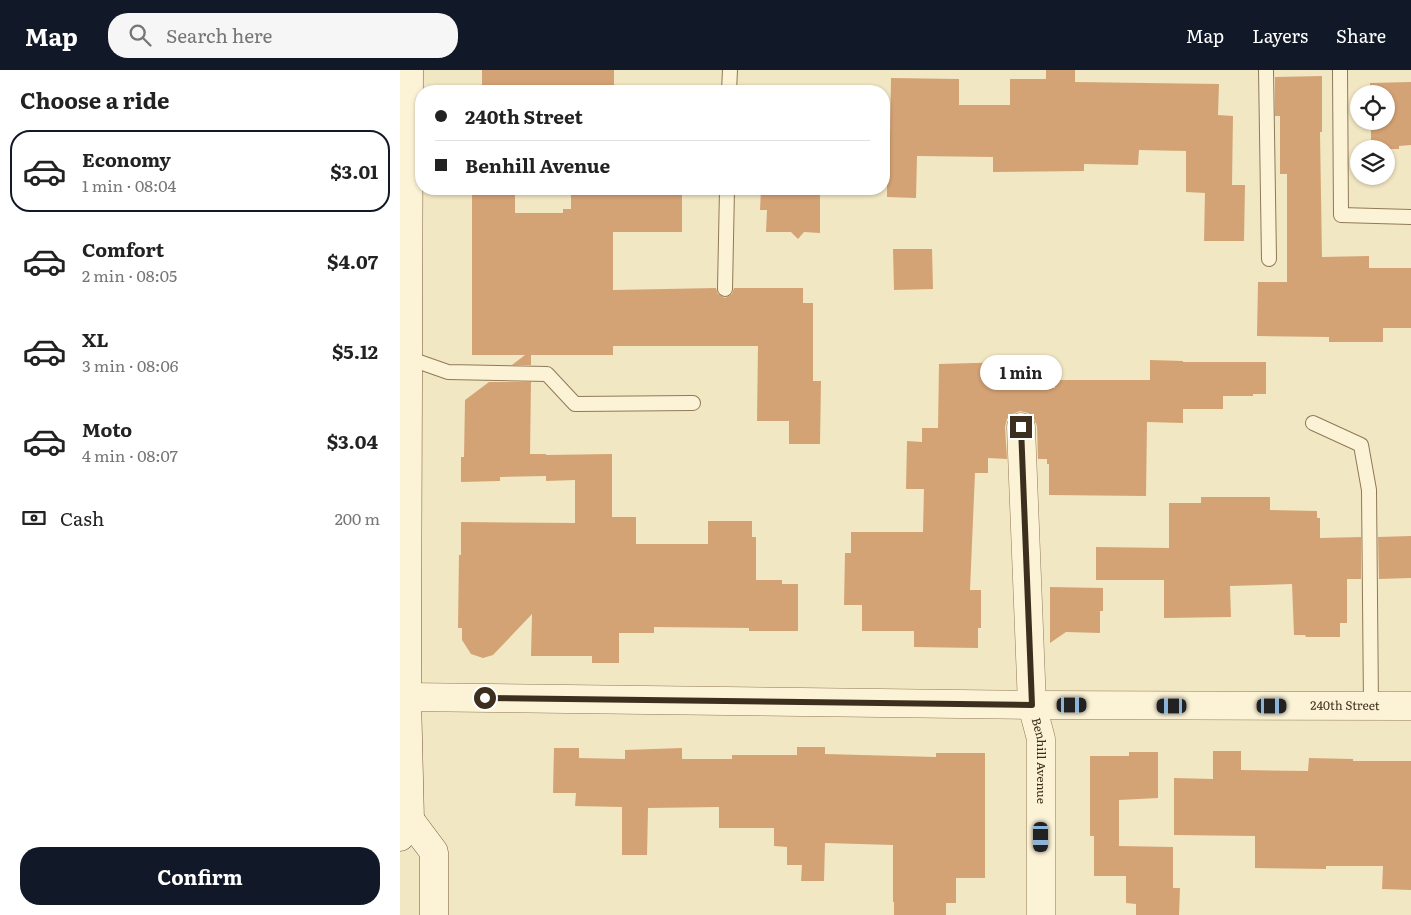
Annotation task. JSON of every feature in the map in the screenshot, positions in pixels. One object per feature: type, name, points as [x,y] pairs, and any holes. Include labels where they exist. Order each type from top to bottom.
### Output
[{"type":"street","points":[[409,70],[404,358],[407,698],[405,828],[434,852],[434,915]]},
{"type":"street","name":"Benhill Avenue","points":[[1021,427],[1032,705],[1042,739],[1041,915]]},
{"type":"street","name":"240th Street","points":[[407,698],[1032,705],[1411,706]]},
{"type":"lane","points":[[729,85],[730,70]]},
{"type":"lane","points":[[1266,70],[1269,259]]},
{"type":"lane","points":[[1340,70],[1342,214],[1411,217]]},
{"type":"lane","points":[[725,289],[727,195]]},
{"type":"lane","points":[[404,358],[448,372],[547,374],[575,404],[693,403]]},
{"type":"lane","points":[[1313,423],[1360,445],[1369,490],[1371,706]]},
{"type":"building","points":[[482,70],[614,70],[614,85],[482,85]]},
{"type":"building","points":[[1046,70],[1075,70],[1075,82],[1219,84],[1218,115],[1233,116],[1232,185],[1245,185],[1244,241],[1204,241],[1205,193],[1186,192],[1186,151],[1139,150],[1138,165],[1084,164],[1084,171],[993,172],[993,157],[917,156],[916,198],[887,197],[887,195],[890,195],[891,78],[959,79],[959,105],[1010,105],[1010,79],[1046,79]]},
{"type":"building","points":[[1322,76],[1322,132],[1320,132],[1322,257],[1369,256],[1369,268],[1411,268],[1411,328],[1383,328],[1383,342],[1329,342],[1329,337],[1257,336],[1258,282],[1287,282],[1287,174],[1280,174],[1280,116],[1275,116],[1275,77]]},
{"type":"building","points":[[1411,82],[1411,145],[1399,146],[1399,149],[1395,149],[1395,140],[1371,140],[1371,130],[1395,130],[1395,85],[1370,85],[1370,83]]},
{"type":"building","points":[[472,195],[515,195],[515,213],[563,213],[563,209],[571,209],[571,195],[682,195],[682,232],[613,232],[613,290],[716,288],[718,294],[725,298],[732,294],[734,288],[803,288],[803,303],[813,303],[813,381],[821,381],[820,444],[789,444],[789,421],[757,421],[758,346],[613,346],[613,355],[531,355],[531,365],[512,365],[525,355],[472,355]]},
{"type":"building","points":[[761,195],[820,195],[820,233],[804,232],[798,239],[791,232],[766,232],[767,210],[760,210]]},
{"type":"building","points":[[893,249],[932,249],[933,289],[894,290]]},
{"type":"building","points":[[1150,360],[1266,362],[1266,394],[1223,396],[1223,409],[1183,409],[1183,423],[1147,422],[1146,496],[1049,495],[1049,464],[1047,464],[1047,459],[1038,459],[1037,426],[1034,419],[1028,413],[1020,411],[1013,414],[1007,419],[1005,427],[1007,459],[988,458],[988,473],[975,473],[970,590],[981,590],[981,628],[978,628],[978,648],[914,647],[914,631],[862,631],[862,605],[844,605],[845,553],[851,553],[851,532],[923,532],[924,489],[906,489],[907,441],[922,442],[922,428],[938,428],[939,364],[1011,362],[1011,388],[1055,388],[1055,380],[1150,380]]},
{"type":"building","points":[[489,382],[531,382],[530,454],[612,454],[612,517],[636,517],[636,544],[708,544],[708,521],[752,521],[752,537],[756,537],[756,580],[782,580],[782,584],[798,584],[798,631],[749,631],[749,628],[654,627],[654,633],[619,633],[619,663],[592,663],[592,656],[531,656],[532,614],[493,655],[483,658],[471,654],[462,640],[462,628],[458,628],[461,522],[575,523],[575,480],[546,481],[546,476],[500,477],[500,481],[461,482],[461,457],[464,457],[465,400]]},
{"type":"building","points":[[1201,497],[1270,497],[1270,510],[1317,511],[1317,518],[1320,518],[1320,538],[1361,537],[1361,579],[1347,579],[1347,623],[1340,623],[1340,637],[1294,635],[1292,584],[1230,586],[1231,617],[1164,618],[1164,580],[1096,580],[1096,547],[1169,548],[1169,503],[1201,503]]},
{"type":"building","points":[[1411,536],[1411,578],[1379,579],[1378,537]]},
{"type":"building","points":[[1050,587],[1103,588],[1103,611],[1100,611],[1100,633],[1066,632],[1050,643]]},
{"type":"building","points":[[797,747],[825,747],[825,754],[936,757],[936,753],[985,753],[985,878],[956,878],[956,903],[946,903],[946,915],[894,915],[893,845],[825,843],[824,881],[801,881],[802,865],[787,865],[787,847],[774,846],[774,828],[719,828],[719,807],[648,808],[647,855],[622,855],[622,807],[575,806],[576,793],[553,793],[554,748],[579,748],[579,758],[625,759],[625,750],[682,748],[682,759],[732,759],[732,755],[797,755]]},
{"type":"building","points":[[1213,751],[1241,751],[1241,770],[1308,771],[1309,758],[1353,759],[1353,761],[1411,761],[1411,890],[1382,889],[1383,866],[1326,866],[1326,869],[1255,868],[1255,836],[1174,835],[1174,778],[1213,779]]},
{"type":"building","points":[[1129,752],[1158,752],[1158,798],[1119,800],[1119,846],[1173,847],[1173,888],[1180,888],[1179,915],[1136,915],[1136,904],[1126,903],[1126,876],[1094,876],[1094,836],[1090,836],[1090,756],[1129,756]]},
{"type":"route","points":[[485,698],[1032,705],[1021,427]]}]
